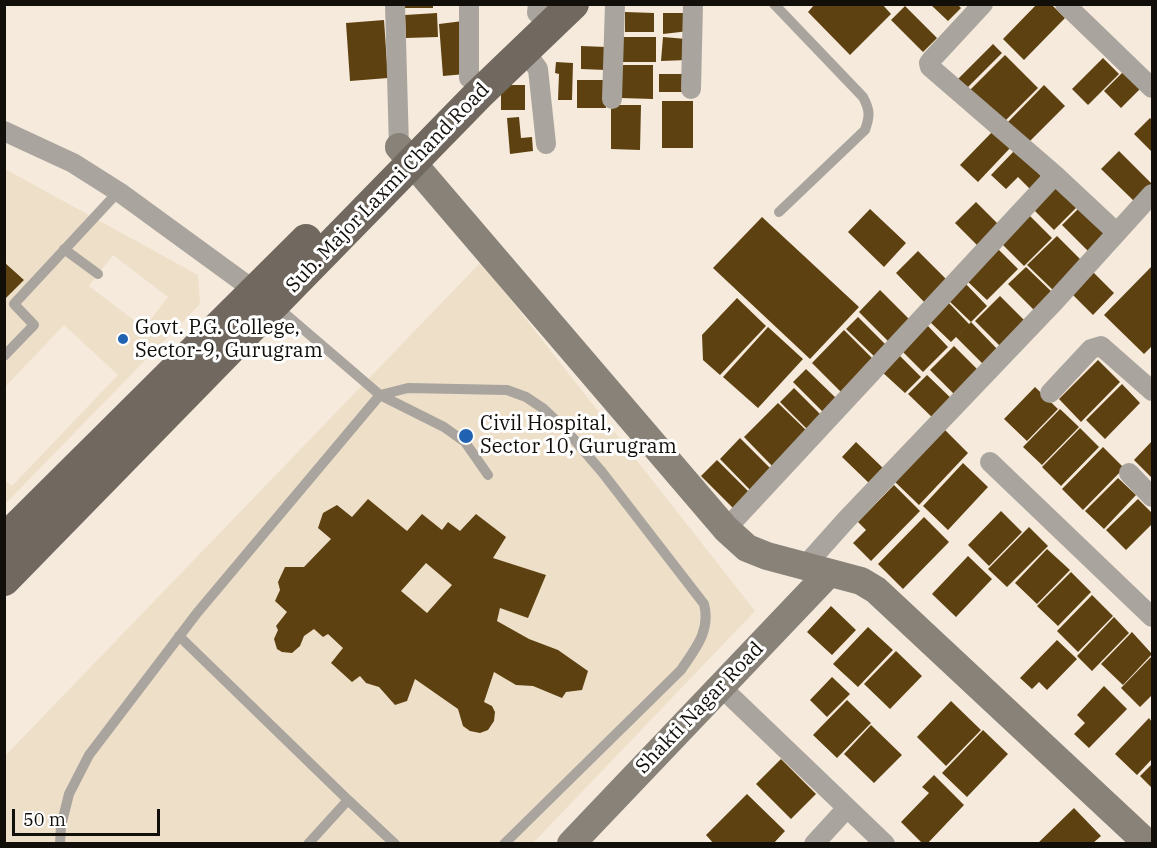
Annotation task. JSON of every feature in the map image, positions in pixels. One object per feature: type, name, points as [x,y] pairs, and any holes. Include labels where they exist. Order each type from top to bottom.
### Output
[{"type":"main road","name":"Sub. Major Laxmi Chand Road","points":[[405,155],[469,78],[555,7]]},
{"type":"main road","name":"Sub. Major Laxmi Chand Road","points":[[4,580],[48,517],[405,155],[524,50],[555,7]]},
{"type":"main road","name":"Sub. Major Laxmi Chand Road","points":[[4,540],[48,517]]},
{"type":"street","points":[[395,4],[405,155],[726,529],[747,548],[767,556],[861,581],[876,590],[1148,843]]},
{"type":"street","points":[[469,4],[469,78]]},
{"type":"street","points":[[612,99],[615,4]]},
{"type":"street","points":[[691,89],[693,4]]},
{"type":"street","points":[[983,4],[932,59],[930,67],[1055,175],[1116,232]]},
{"type":"street","points":[[1073,7],[1152,88]]},
{"type":"street","points":[[524,50],[538,69],[546,144]]},
{"type":"street","points":[[4,131],[73,163],[118,192],[265,298]]},
{"type":"street","points":[[726,529],[1055,175]]},
{"type":"street","points":[[817,570],[846,520],[1055,302],[1152,194]]},
{"type":"street","points":[[1050,393],[1095,346],[1106,349],[1151,385]]},
{"type":"street","points":[[990,462],[1152,617]]},
{"type":"street","points":[[1129,473],[1152,497]]},
{"type":"street","name":"Shakti Nagar Road","points":[[571,843],[720,686],[817,570]]},
{"type":"street","points":[[720,686],[885,843]]},
{"type":"street","points":[[813,843],[848,808]]},
{"type":"lane","points":[[774,4],[863,97],[869,109],[865,130],[779,212]]},
{"type":"lane","points":[[4,356],[34,326],[14,304],[118,192]]},
{"type":"lane","points":[[64,249],[98,273]]},
{"type":"lane","points":[[265,298],[380,395],[444,427],[465,442],[488,475]]},
{"type":"lane","points":[[60,843],[69,794],[89,755],[179,636],[380,395],[408,388],[507,390],[526,397],[544,409],[565,429],[602,472],[704,604],[707,626],[700,642],[681,670],[504,843]]},
{"type":"lane","points":[[179,636],[395,843]]},
{"type":"lane","points":[[308,843],[348,800]]},
{"type":"shaded area","name":"Govt. P.G. College, Sector-9, Gurugram","points":[[5,169],[198,275],[200,304],[5,504],[4,480],[12,486],[118,375],[64,325],[5,387],[5,300],[24,280],[5,262]],"holes":[[[113,255],[168,297],[144,328],[89,286]]]},
{"type":"shaded area","name":"Civil Hospital, Sector 10, Gurugram","points":[[481,262],[755,611],[533,843],[5,843],[4,757]]},
{"type":"building","points":[[405,4],[433,4],[433,8],[405,8]]},
{"type":"building","points":[[815,4],[882,4],[891,14],[850,55],[808,12]]},
{"type":"building","points":[[930,4],[957,4],[961,8],[948,21]]},
{"type":"building","points":[[1037,4],[1051,4],[1065,18],[1024,60],[1003,39]]},
{"type":"building","points":[[905,6],[937,38],[923,52],[891,20]]},
{"type":"building","points":[[625,12],[654,13],[654,32],[625,32]]},
{"type":"building","points":[[437,13],[438,37],[406,38],[405,15]]},
{"type":"building","points":[[663,13],[688,13],[689,31],[663,34]]},
{"type":"building","points":[[384,20],[388,78],[350,81],[346,23]]},
{"type":"building","points":[[463,21],[465,74],[443,76],[439,24]]},
{"type":"building","points":[[622,37],[656,37],[656,62],[622,62]]},
{"type":"building","points":[[663,37],[686,39],[687,60],[661,61]]},
{"type":"building","points":[[993,44],[1002,53],[963,92],[954,83]]},
{"type":"building","points":[[581,46],[606,47],[606,70],[581,69]]},
{"type":"building","points":[[1005,55],[1038,88],[1000,126],[967,93]]},
{"type":"building","points":[[1103,58],[1119,74],[1088,105],[1072,89]]},
{"type":"building","points":[[556,62],[573,63],[572,100],[558,100],[559,74],[555,73]]},
{"type":"building","points":[[622,65],[653,65],[653,99],[621,98]]},
{"type":"building","points":[[1129,66],[1146,83],[1121,108],[1104,91]]},
{"type":"building","points":[[659,74],[690,74],[686,92],[659,92]]},
{"type":"building","points":[[577,80],[606,80],[606,108],[577,108]]},
{"type":"building","points":[[501,85],[525,85],[525,110],[501,110]]},
{"type":"building","points":[[1044,85],[1065,106],[1027,144],[1006,124]]},
{"type":"building","points":[[662,101],[693,101],[693,148],[662,148]]},
{"type":"building","points":[[611,105],[641,105],[640,150],[611,149]]},
{"type":"building","points":[[519,117],[521,138],[532,137],[533,151],[510,154],[507,118]]},
{"type":"building","points":[[1150,118],[1152,120],[1152,152],[1134,134]]},
{"type":"building","points":[[995,129],[1012,146],[978,182],[960,165]]},
{"type":"building","points":[[1015,150],[1045,180],[1033,192],[1018,177],[1006,189],[991,175]]},
{"type":"building","points":[[1119,151],[1152,184],[1135,202],[1101,169]]},
{"type":"building","points":[[1054,184],[1077,207],[1054,230],[1031,207]]},
{"type":"building","points":[[976,202],[1002,228],[981,249],[955,223]]},
{"type":"building","points":[[1081,206],[1109,233],[1090,253],[1062,225]]},
{"type":"building","points":[[870,209],[906,243],[884,267],[848,232]]},
{"type":"building","points":[[1029,215],[1052,238],[1024,266],[1001,243]]},
{"type":"building","points":[[762,217],[859,307],[810,359],[713,268]]},
{"type":"building","points":[[1057,236],[1083,262],[1054,291],[1027,265]]},
{"type":"building","points":[[997,248],[1018,269],[987,300],[965,279]]},
{"type":"building","points":[[918,251],[950,283],[928,306],[896,273]]},
{"type":"building","points":[[4,262],[24,280],[4,300]]},
{"type":"building","points":[[1152,266],[1152,346],[1144,354],[1104,315]]},
{"type":"building","points":[[1026,267],[1055,295],[1037,313],[1008,284]]},
{"type":"building","points":[[1090,269],[1114,293],[1093,315],[1069,291]]},
{"type":"building","points":[[964,282],[987,306],[971,322],[947,299]]},
{"type":"building","points":[[880,290],[913,323],[892,345],[859,312]]},
{"type":"building","points":[[1000,296],[1026,322],[1001,347],[975,321]]},
{"type":"building","points":[[737,298],[766,326],[720,375],[703,360],[702,335]]},
{"type":"building","points":[[947,301],[969,324],[951,342],[928,320]]},
{"type":"building","points":[[858,317],[889,348],[877,359],[846,329]]},
{"type":"building","points":[[971,322],[999,351],[985,366],[956,337]]},
{"type":"building","points":[[927,325],[948,347],[923,372],[901,350]]},
{"type":"building","points":[[768,327],[803,359],[758,408],[723,377]]},
{"type":"building","points":[[844,330],[875,361],[843,394],[812,363]]},
{"type":"building","points":[[954,346],[980,372],[956,396],[930,370]]},
{"type":"building","points":[[898,354],[921,377],[905,393],[881,371]]},
{"type":"building","points":[[1098,360],[1120,382],[1081,422],[1059,399]]},
{"type":"building","points":[[806,369],[838,400],[825,414],[793,382]]},
{"type":"building","points":[[927,375],[955,402],[936,421],[908,394]]},
{"type":"building","points":[[1122,384],[1140,403],[1105,439],[1086,420]]},
{"type":"building","points":[[1035,387],[1058,409],[1027,441],[1004,419]]},
{"type":"building","points":[[794,388],[823,417],[809,431],[780,402]]},
{"type":"building","points":[[778,403],[809,433],[774,468],[744,437]]},
{"type":"building","points":[[1060,409],[1079,427],[1042,465],[1023,447]]},
{"type":"building","points":[[943,428],[968,453],[919,505],[893,480]]},
{"type":"building","points":[[1080,428],[1099,447],[1061,486],[1042,467]]},
{"type":"building","points":[[740,438],[774,472],[753,493],[720,459]]},
{"type":"building","points":[[1152,441],[1152,478],[1134,460]]},
{"type":"building","points":[[856,442],[884,469],[870,484],[842,457]]},
{"type":"building","points":[[1103,447],[1124,468],[1083,510],[1062,489]]},
{"type":"building","points":[[717,460],[749,492],[733,508],[701,476]]},
{"type":"building","points":[[963,463],[988,487],[948,530],[923,506]]},
{"type":"building","points":[[1118,478],[1136,495],[1104,529],[1085,511]]},
{"type":"building","points":[[894,485],[920,511],[871,561],[853,543],[866,530],[858,522]]},
{"type":"building","points":[[368,499],[407,531],[422,514],[442,530],[448,522],[460,531],[476,514],[506,537],[493,558],[546,575],[528,618],[500,608],[497,621],[529,639],[558,650],[588,671],[582,690],[566,692],[562,698],[533,686],[516,685],[494,672],[484,702],[492,706],[495,712],[494,721],[488,730],[480,733],[470,731],[463,726],[458,709],[415,679],[407,701],[395,705],[379,687],[366,683],[360,676],[352,682],[331,663],[343,648],[328,634],[323,637],[314,629],[304,636],[300,646],[292,653],[277,649],[274,639],[278,630],[276,626],[287,612],[275,601],[280,590],[278,582],[285,567],[304,567],[331,539],[318,528],[323,513],[337,505],[352,517]],"holes":[[[426,563],[452,585],[427,613],[401,591]]]},
{"type":"building","points":[[1138,499],[1152,513],[1152,524],[1126,550],[1106,530]]},
{"type":"building","points":[[1001,511],[1022,532],[989,566],[968,545]]},
{"type":"building","points":[[924,517],[949,542],[903,589],[878,564]]},
{"type":"building","points":[[1029,527],[1048,546],[1007,587],[988,569]]},
{"type":"building","points":[[1047,549],[1070,570],[1037,604],[1015,583]]},
{"type":"building","points":[[968,556],[992,579],[956,617],[932,594]]},
{"type":"building","points":[[1071,572],[1091,592],[1058,626],[1037,606]]},
{"type":"building","points":[[1092,595],[1113,616],[1078,652],[1057,631]]},
{"type":"building","points":[[831,606],[856,630],[832,655],[807,632]]},
{"type":"building","points":[[1114,617],[1129,633],[1092,671],[1077,656]]},
{"type":"building","points":[[868,627],[893,650],[858,687],[833,664]]},
{"type":"building","points":[[1132,632],[1152,654],[1123,685],[1101,664]]},
{"type":"building","points":[[1057,640],[1077,659],[1047,690],[1039,682],[1032,689],[1020,678]]},
{"type":"building","points":[[896,651],[922,676],[890,709],[864,684]]},
{"type":"building","points":[[1152,656],[1152,695],[1140,707],[1121,688]]},
{"type":"building","points":[[832,677],[850,694],[827,717],[810,700]]},
{"type":"building","points":[[1104,686],[1127,709],[1089,748],[1074,734],[1085,723],[1077,715]]},
{"type":"building","points":[[847,700],[871,723],[837,758],[813,735]]},
{"type":"building","points":[[951,701],[981,730],[946,766],[917,737]]},
{"type":"building","points":[[1149,718],[1152,722],[1152,759],[1137,775],[1115,754]]},
{"type":"building","points":[[871,725],[902,755],[874,783],[844,754]]},
{"type":"building","points":[[983,730],[1008,754],[967,797],[942,773]]},
{"type":"building","points":[[781,759],[816,794],[791,819],[756,784]]},
{"type":"building","points":[[1152,764],[1152,788],[1140,776]]},
{"type":"building","points":[[934,775],[964,805],[927,844],[923,844],[901,822],[929,793],[922,787]]},
{"type":"building","points":[[747,794],[785,831],[773,844],[714,844],[706,835]]},
{"type":"building","points":[[1074,808],[1101,836],[1092,844],[1037,844]]},
{"type":"place","name":"Govt. P.G. College, Sector-9, Gurugram","points":[[123,339]]},
{"type":"place","name":"Civil Hospital, Sector 10, Gurugram","points":[[466,436]]}]
